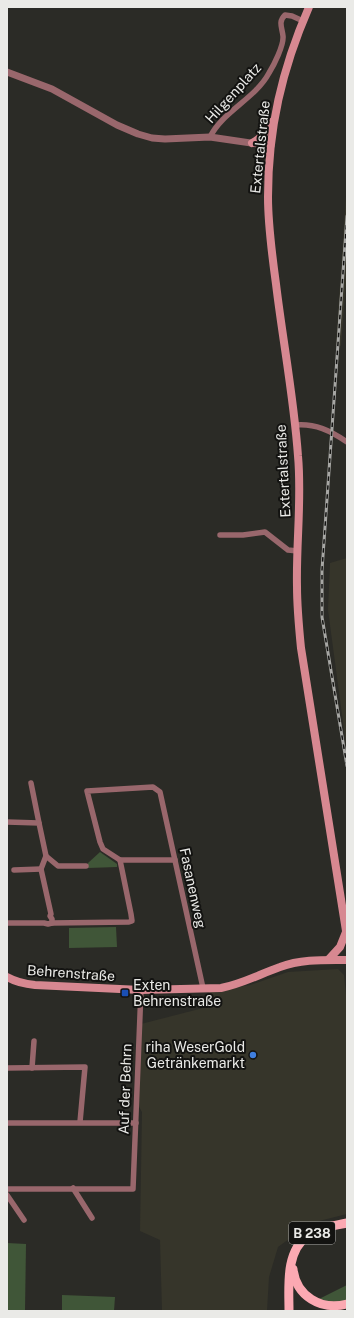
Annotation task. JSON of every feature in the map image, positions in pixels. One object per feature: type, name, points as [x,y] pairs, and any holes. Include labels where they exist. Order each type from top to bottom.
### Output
[{"type":"main road","name":"Extertalstraße","points":[[309,7],[280,90],[274,118],[268,198],[271,249],[295,426],[300,487],[298,614],[301,648],[347,935]]},
{"type":"main road","points":[[252,143],[264,135],[274,118]]},
{"type":"main road","points":[[329,959],[340,948],[347,935]]},
{"type":"main road","name":"Behrenstraße","points":[[7,977],[16,982],[25,984],[141,990],[203,988],[234,986],[293,963],[329,959],[347,960]]},
{"type":"main road","name":"B 238","points":[[289,1311],[289,1275],[299,1244],[308,1235],[324,1228],[347,1223]]},
{"type":"main road","name":"B 238","points":[[292,1262],[297,1284],[300,1290],[310,1300],[329,1306],[347,1304]]},
{"type":"street","name":"Hilgenplatz","points":[[210,137],[215,128],[236,109],[269,74],[276,59],[283,37],[280,24],[281,19],[285,15],[292,16],[303,21]]},
{"type":"street","points":[[7,72],[52,89],[117,125],[152,138],[165,139],[210,137],[271,146]]},
{"type":"street","points":[[295,426],[312,426],[323,428],[347,442]]},
{"type":"street","points":[[220,535],[243,535],[265,532],[288,550],[298,551]]},
{"type":"street","points":[[31,782],[38,823],[46,856],[41,869],[52,923]]},
{"type":"street","name":"Fasanenweg","points":[[120,860],[103,849],[87,791],[153,787],[160,792],[203,988]]},
{"type":"street","points":[[7,822],[38,823]]},
{"type":"street","points":[[46,856],[58,866],[86,866]]},
{"type":"street","points":[[7,923],[48,924],[132,921],[132,914],[120,860],[174,860]]},
{"type":"street","points":[[14,870],[41,869]]},
{"type":"street","name":"Auf der Behrn","points":[[73,1188],[133,1189],[141,990]]},
{"type":"street","points":[[32,1068],[34,1041]]},
{"type":"street","points":[[7,1068],[85,1067],[80,1122]]},
{"type":"street","points":[[7,1123],[136,1122]]},
{"type":"street","points":[[7,1189],[73,1188],[92,1218]]},
{"type":"street","points":[[7,1195],[24,1220]]},
{"type":"shaded area","points":[[347,181],[347,268],[341,346],[336,345]]},
{"type":"shaded area","points":[[347,558],[347,752],[328,610],[330,563]]},
{"type":"shaded area","points":[[338,969],[344,975],[347,1004],[347,1214],[311,1223],[278,1247],[269,1277],[267,1311],[162,1311],[160,1240],[140,1231],[142,1112],[138,1105],[141,1024],[207,1007],[209,992],[250,985],[288,972]]},
{"type":"green space","points":[[100,852],[117,864],[117,867],[88,868],[88,863]]},
{"type":"green space","points":[[116,927],[117,947],[69,948],[69,928]]},
{"type":"green space","points":[[7,1243],[26,1244],[25,1311],[7,1311]]},
{"type":"green space","points":[[347,1285],[347,1301],[331,1302],[319,1299]]},
{"type":"green space","points":[[62,1295],[115,1297],[114,1311],[62,1311]]},
{"type":"railway","points":[[347,216],[322,570],[322,617],[347,766]]},
{"type":"place","name":"Exten Behrenstraße","points":[[125,993]]},
{"type":"place","name":"riha WeserGold Getränkemarkt","points":[[253,1055]]}]
